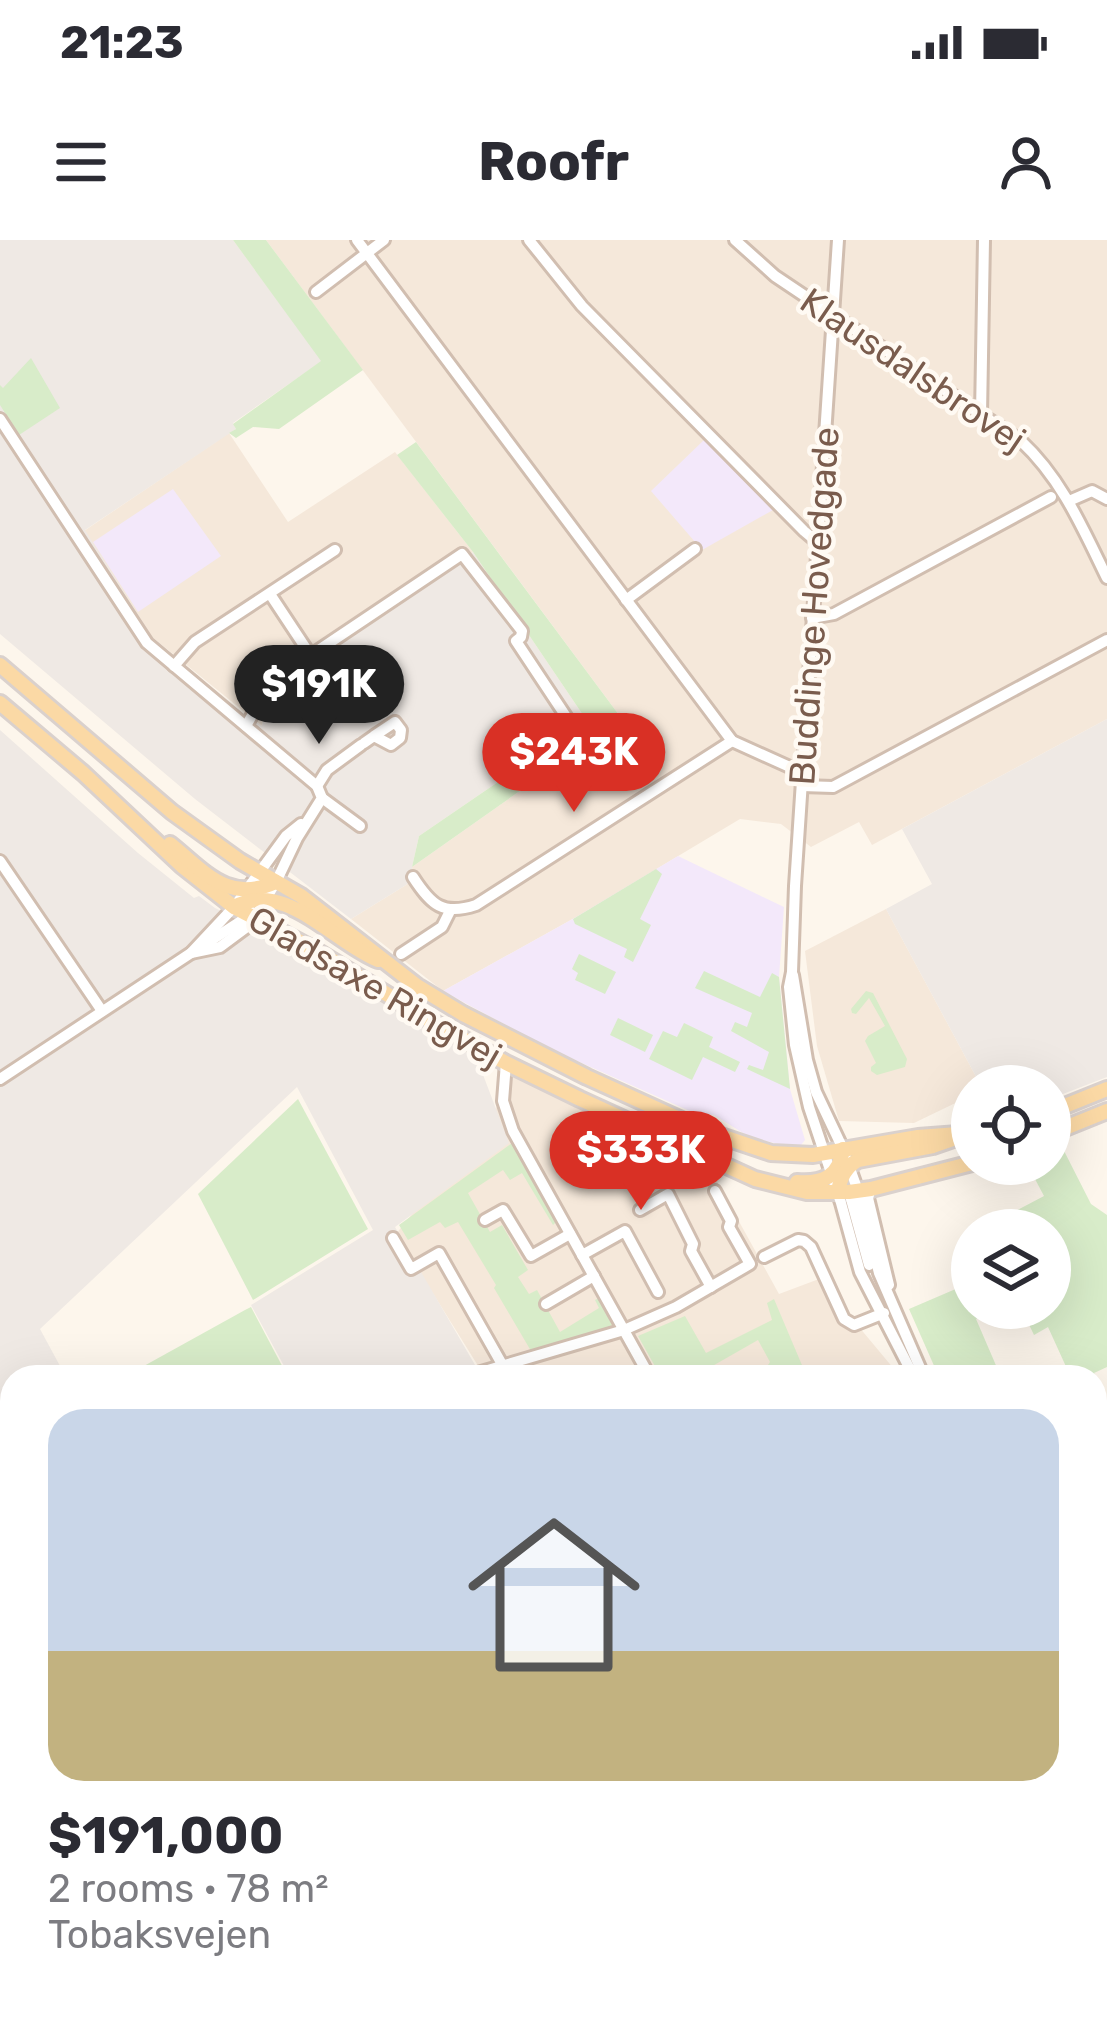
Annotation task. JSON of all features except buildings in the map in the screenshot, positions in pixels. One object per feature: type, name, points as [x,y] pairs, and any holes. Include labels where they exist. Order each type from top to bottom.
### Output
[{"type":"main road","name":"Gladsaxe Ringvej","points":[[0,665],[172,812],[240,861],[252,897]]},
{"type":"main road","name":"Gladsaxe Ringvej","points":[[0,703],[182,866],[252,897],[315,950],[506,1063],[775,1186],[807,1192],[860,1190],[951,1168]]},
{"type":"main road","name":"Gladsaxe Ringvej","points":[[252,897],[276,882],[399,961],[417,986],[516,1042],[706,1131],[771,1153],[834,1162]]},
{"type":"main road","points":[[252,897],[286,904],[362,954],[399,961]]},
{"type":"main road","points":[[1071,1104],[1107,1089]]},
{"type":"main road","points":[[1071,1126],[1107,1111]]},
{"type":"main road","points":[[733,1170],[811,1183],[834,1162],[918,1137],[951,1135]]},
{"type":"main road","points":[[834,1162],[860,1190]]},
{"type":"main road","points":[[834,1162],[860,1190]]},
{"type":"street","points":[[356,240],[732,741],[802,779],[833,787],[1107,640]]},
{"type":"street","points":[[316,292],[384,240]]},
{"type":"street","points":[[529,240],[581,307],[817,542]]},
{"type":"street","name":"Klausdalsbrovej","points":[[735,240],[775,276],[1021,441],[1069,501],[1107,578]]},
{"type":"street","name":"Buddinge Hovedgade","points":[[834,1162],[809,1107],[795,1045],[789,987],[838,240]]},
{"type":"street","points":[[981,415],[984,240]]},
{"type":"street","points":[[0,419],[147,643],[360,826]]},
{"type":"street","points":[[1069,501],[1092,491],[1107,499]]},
{"type":"street","points":[[812,618],[834,614],[1051,497]]},
{"type":"street","points":[[626,600],[694,549]]},
{"type":"street","points":[[174,666],[195,642],[335,550]]},
{"type":"street","points":[[246,726],[271,682],[462,554],[522,632],[516,641],[569,721]]},
{"type":"street","points":[[270,594],[311,656]]},
{"type":"street","points":[[413,878],[436,905],[450,910],[476,905],[732,741]]},
{"type":"street","points":[[276,882],[327,770],[366,742]]},
{"type":"street","points":[[191,952],[220,947],[244,931],[252,897],[286,836],[309,818]]},
{"type":"street","points":[[0,862],[102,1011]]},
{"type":"street","points":[[0,1079],[191,952],[252,897]]},
{"type":"street","points":[[399,961],[442,927],[450,910]]},
{"type":"street","name":"Buddinge Hovedgade","points":[[792,972],[807,1060],[834,1162]]},
{"type":"street","points":[[506,1063],[505,1111],[643,1365]]},
{"type":"street","points":[[860,1190],[873,1254],[919,1365]]},
{"type":"street","points":[[860,1190],[868,1198],[895,1309]]},
{"type":"street","points":[[860,1190],[857,1265],[907,1365]]},
{"type":"street","points":[[522,1365],[624,1330],[676,1307],[750,1264],[716,1191]]},
{"type":"street","points":[[640,1210],[668,1195],[711,1287]]},
{"type":"street","points":[[485,1220],[503,1210],[531,1256],[570,1234]]},
{"type":"street","points":[[582,1255],[625,1231],[658,1292]]},
{"type":"street","points":[[393,1238],[411,1269],[439,1253],[501,1365]]},
{"type":"street","points":[[764,1257],[804,1241],[844,1319],[854,1325],[895,1309]]},
{"type":"street","points":[[546,1304],[593,1276]]},
{"type":"shaded area","points":[[0,240],[233,240],[322,361],[233,423],[236,429],[85,530],[152,637],[243,713],[262,726],[275,686],[473,552],[587,721],[419,836],[413,877],[351,919],[195,799],[0,634]]},
{"type":"shaded area","points":[[266,240],[1107,240],[1107,719],[872,845],[859,822],[811,847],[781,824],[740,819],[443,991],[351,919],[406,885],[413,877],[412,867],[622,719]]},
{"type":"shaded area","points":[[229,433],[288,522],[395,452],[473,552],[275,686],[262,726],[152,637],[84,531]]},
{"type":"shaded area","points":[[704,440],[773,510],[702,550],[651,491]]},
{"type":"shaded area","points":[[173,489],[221,556],[138,612],[93,542]]},
{"type":"shaded area","points":[[1107,719],[1107,1077],[1071,1091],[1071,1065],[970,1065],[886,909],[932,884],[902,829]]},
{"type":"shaded area","points":[[0,730],[194,898],[199,896],[268,934],[477,1059],[509,1143],[395,1227],[475,1365],[284,1365],[251,1305],[373,1230],[297,1087],[40,1329],[60,1365],[0,1365]]},
{"type":"shaded area","points":[[678,856],[784,907],[779,977],[790,1089],[805,1140],[801,1145],[751,1138],[714,1115],[692,1112],[548,1048],[443,991]]},
{"type":"shaded area","points":[[886,909],[970,1065],[951,1065],[951,1105],[914,1123],[839,1121],[817,1046],[805,951]]},
{"type":"shaded area","points":[[514,1076],[709,1167],[779,1294],[819,1279],[891,1365],[478,1365],[396,1234],[496,1108]]},
{"type":"green space","points":[[233,240],[266,240],[363,370],[279,429],[253,427],[236,438],[229,433],[236,429],[233,424],[321,361]]},
{"type":"green space","points":[[31,358],[60,408],[19,435],[0,405],[0,385],[3,388]]},
{"type":"green space","points":[[416,442],[622,719],[412,867],[419,836],[587,721],[473,552],[397,455]]},
{"type":"green space","points":[[656,869],[662,874],[640,919],[651,925],[633,962],[624,957],[627,949],[575,924],[573,919]]},
{"type":"green space","points":[[579,954],[616,972],[605,994],[575,980],[578,973],[572,969]]},
{"type":"green space","points":[[704,971],[760,997],[772,973],[779,977],[790,1089],[747,1069],[749,1065],[763,1070],[769,1052],[731,1031],[735,1022],[747,1027],[752,1013],[695,988]]},
{"type":"green space","points":[[866,991],[873,993],[907,1059],[905,1067],[877,1075],[871,1071],[876,1063],[865,1041],[885,1026],[869,998],[852,1013]]},
{"type":"green space","points":[[618,1018],[653,1035],[645,1052],[610,1035]]},
{"type":"green space","points":[[684,1023],[713,1037],[709,1047],[740,1062],[735,1072],[703,1057],[692,1080],[649,1059],[663,1031],[677,1037]]},
{"type":"green space","points":[[298,1099],[368,1229],[253,1300],[198,1194]]},
{"type":"green space","points":[[512,1143],[556,1222],[553,1225],[522,1173],[510,1180],[503,1170],[468,1193],[490,1232],[502,1225],[528,1270],[518,1277],[529,1294],[537,1290],[560,1332],[599,1308],[595,1300],[599,1298],[611,1327],[531,1351],[458,1222],[445,1228],[440,1222],[408,1240],[399,1225]]},
{"type":"green space","points":[[1071,1165],[1091,1204],[1107,1215],[1107,1365],[1065,1365],[1049,1329],[1071,1329],[1071,1209],[1019,1209],[1044,1196],[1038,1185],[1071,1185]]},
{"type":"green space","points":[[951,1291],[951,1329],[980,1329],[996,1365],[934,1365],[909,1309]]},
{"type":"green space","points":[[774,1299],[802,1365],[768,1365],[758,1340],[714,1365],[654,1365],[638,1336],[685,1316],[706,1353],[772,1320],[767,1303]]},
{"type":"green space","points":[[251,1307],[282,1365],[146,1365]]}]
